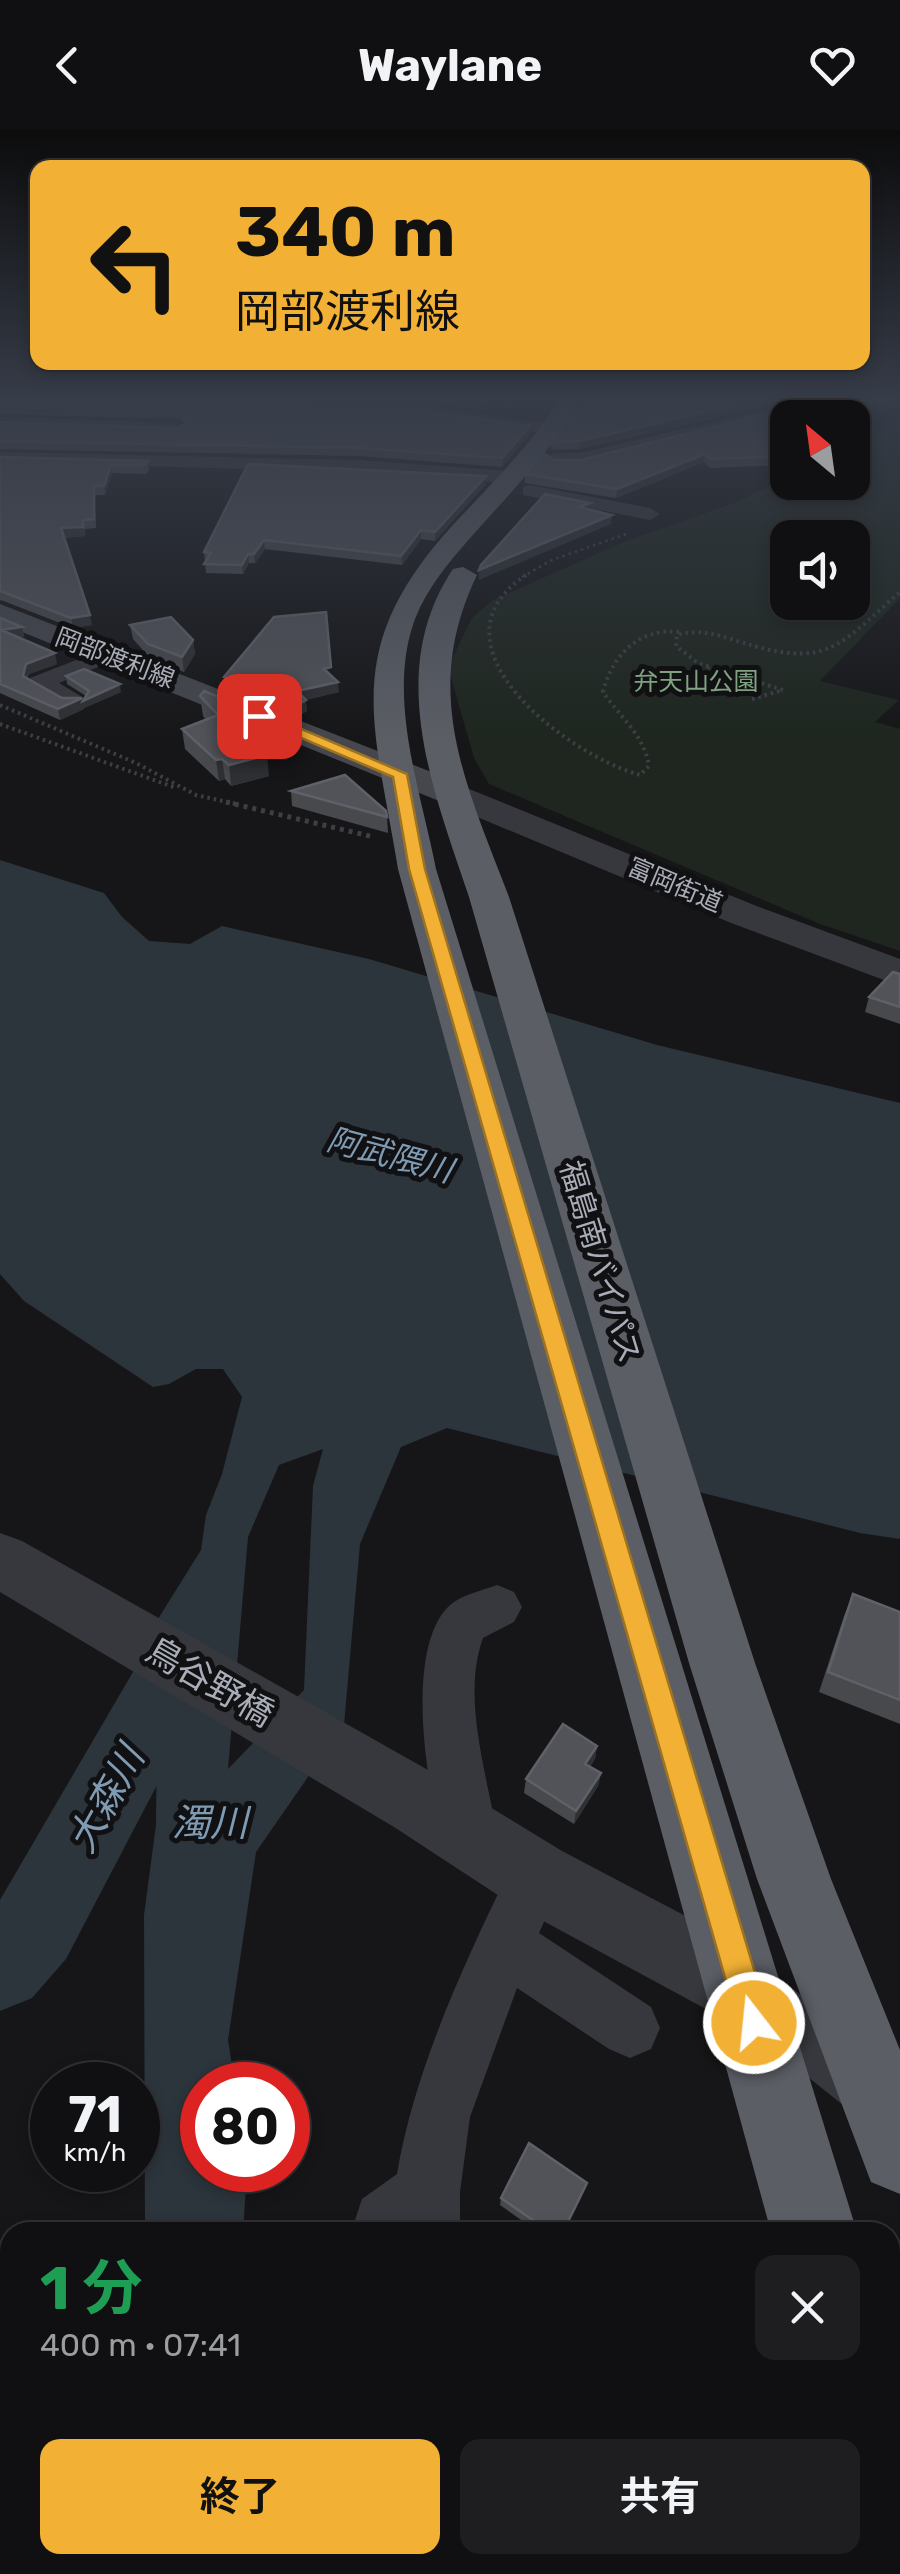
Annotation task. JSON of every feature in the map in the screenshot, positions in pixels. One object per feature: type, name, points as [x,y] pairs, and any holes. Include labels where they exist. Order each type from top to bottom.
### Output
[{"type":"highway","name":"福島南バイパス","points":[[486,513],[448,546],[414,593],[396,632],[388,675],[415,856],[811,2222]]},
{"type":"highway","name":"福島南バイパス","points":[[501,513],[440,616],[431,670],[434,709],[452,793],[478,864],[722,1664],[794,1879],[893,2118]]},
{"type":"main road","name":"岡部渡利線","points":[[0,612],[452,793]]},
{"type":"street","points":[[646,513],[650,514]]},
{"type":"street","points":[[75,700],[38,683],[107,655]]},
{"type":"street","name":"富岡街道","points":[[452,793],[745,916],[900,973]]},
{"type":"street","name":"鳥谷野橋","points":[[0,1560],[536,1877],[744,1988]]},
{"type":"street","points":[[444,1820],[448,1693],[459,1629],[475,1614],[497,1607]]},
{"type":"street","points":[[413,2219],[438,2116],[504,1944],[536,1877]]},
{"type":"street","points":[[504,1944],[630,2028]]},
{"type":"street","points":[[744,1988],[893,2118]]},
{"type":"path","points":[[650,514],[652,520],[643,528],[576,547],[515,580],[492,604],[484,622],[490,652],[510,690],[546,721],[604,761],[640,775],[650,766],[648,752],[603,692],[620,652],[642,636],[667,630],[707,631],[750,647],[791,656],[817,654],[847,638],[900,592]]},
{"type":"path","points":[[680,632],[676,640],[679,652],[783,690],[752,699]]},
{"type":"path","points":[[700,692],[704,672],[710,666]]},
{"type":"path","points":[[0,705],[136,763],[196,795]]},
{"type":"path","points":[[0,724],[196,795],[415,856]]},
{"type":"green space","name":"弁天山公園","points":[[706,513],[900,513],[900,598],[820,681],[899,700],[875,722],[900,729],[900,951],[820,924],[489,784],[474,758],[448,667],[472,618],[493,600],[624,542]]},
{"type":"water","points":[[0,860],[104,893],[122,917],[149,941],[190,944],[222,926],[369,959],[657,1045],[900,1103],[900,1539],[860,1533],[447,1428],[401,1447],[360,1544],[344,1725],[256,1852],[228,2040],[231,2062],[180,2062],[180,2192],[246,2192],[244,2222],[145,2222],[145,2192],[160,2192],[160,2062],[144,2062],[144,1915],[156,1825],[158,1619],[201,1550],[206,1515],[222,1474],[242,1397],[223,1369],[196,1369],[169,1384],[153,1387],[24,1301],[0,1274]],"holes":[[[323,1449],[313,1486],[304,1690],[228,1769],[248,1537],[279,1465]]]},
{"type":"building","points":[[0,513],[94,513],[94,519],[83,520],[83,527],[61,528],[90,615],[71,618],[0,591]]},
{"type":"building","points":[[223,513],[452,513],[435,532],[421,530],[401,556],[264,540],[242,565],[204,564],[211,553],[204,552]]},
{"type":"building","points":[[528,513],[612,515],[479,570]]},
{"type":"building","points":[[326,612],[331,667],[324,669],[338,682],[297,691],[306,700],[297,705],[224,677],[274,617]]},
{"type":"building","points":[[171,617],[193,640],[182,657],[148,644],[130,625]]},
{"type":"building","points":[[0,618],[22,627],[1,630],[55,653],[26,664],[23,676],[62,698],[82,698],[58,709],[0,684]]},
{"type":"building","points":[[84,669],[120,684],[83,701],[89,691],[66,676]]},
{"type":"building","points":[[204,691],[261,714],[235,726],[267,755],[229,765],[222,759],[216,760],[182,729],[218,715],[200,696]]},
{"type":"building","points":[[345,775],[386,811],[387,817],[291,791]]},
{"type":"building","points":[[893,972],[900,974],[900,1007],[869,997]]},
{"type":"building","points":[[853,1594],[900,1612],[900,1700],[828,1672]]},
{"type":"building","points":[[563,1724],[597,1746],[585,1764],[601,1773],[576,1811],[526,1779]]},
{"type":"building","points":[[529,2143],[587,2183],[568,2222],[536,2222],[501,2198]]},
{"type":"waterway","name":"大森川","points":[[0,1966],[35,1928],[199,1629]]},
{"type":"route","points":[[259,716],[400,774],[417,869],[754,2023]]},
{"type":"water label","name":"阿武隈川","points":[[390,1155]]},
{"type":"water label","name":"濁川","points":[[210,1823]]}]
